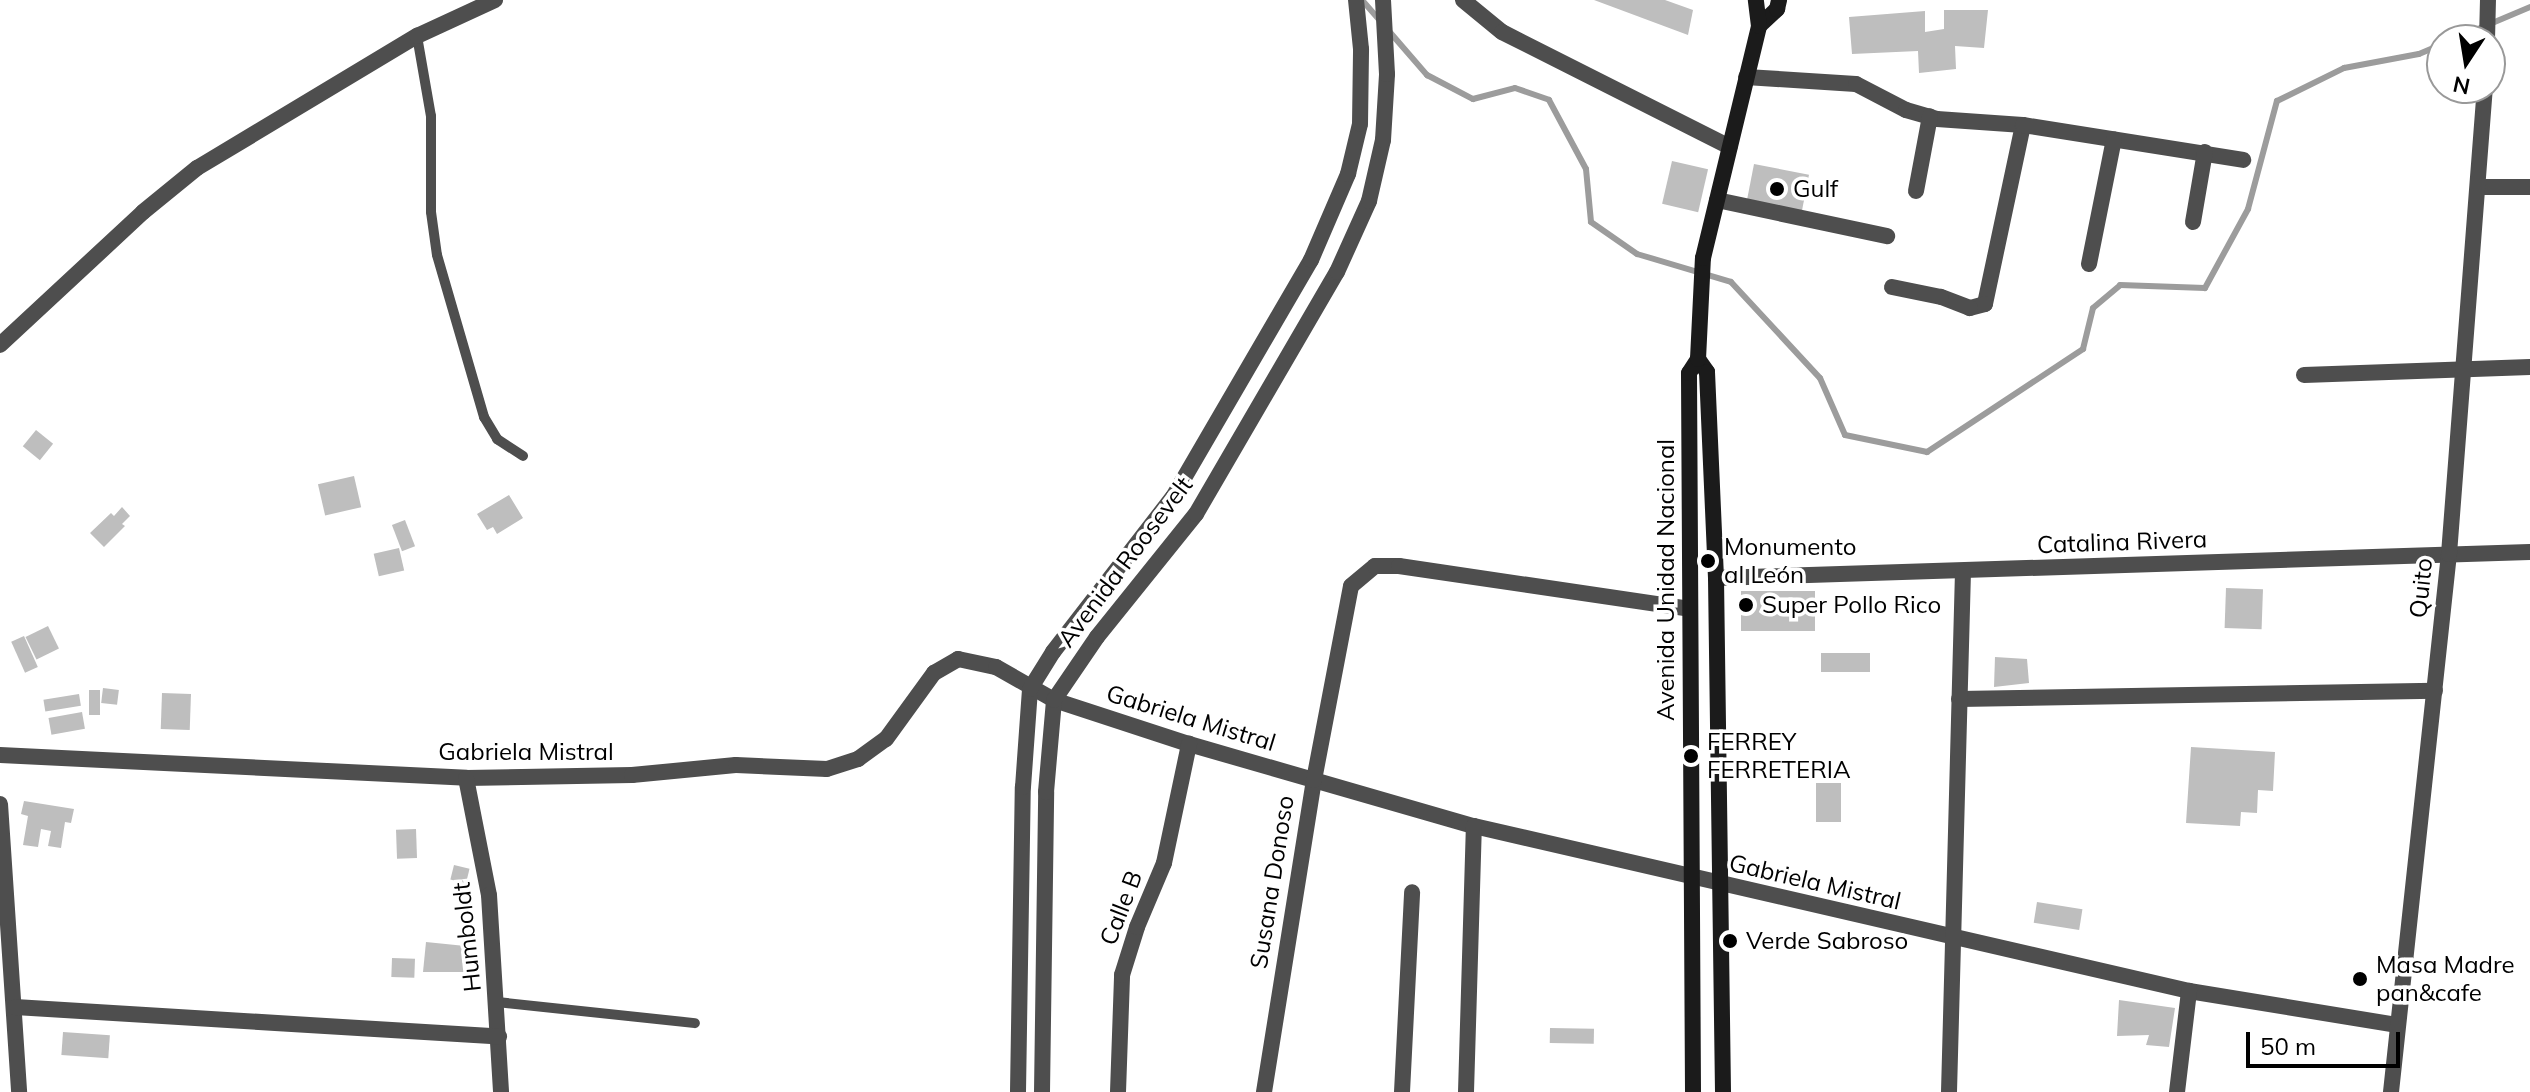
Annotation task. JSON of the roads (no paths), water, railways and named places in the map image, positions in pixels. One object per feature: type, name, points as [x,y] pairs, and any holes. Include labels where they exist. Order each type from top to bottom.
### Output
[{"type":"main road","name":"Avenida Unidad Nacional","points":[[1693,1092],[1689,373],[1698,359],[1699,290],[1712,224],[1759,26],[1756,0]]},
{"type":"main road","name":"Avenida Unidad Nacional","points":[[1759,26],[1777,9],[1779,0]]},
{"type":"main road","name":"Avenida Unidad Nacional","points":[[1698,359],[1707,372],[1716,578],[1723,1092]]},
{"type":"street","points":[[0,345],[143,212],[197,168],[417,36],[495,0]]},
{"type":"street","name":"Avenida Roosevelt","points":[[1018,1092],[1023,787],[1030,689],[1053,652],[1173,497],[1311,260],[1348,174],[1360,124],[1361,49],[1356,0]]},
{"type":"street","name":"Avenida Roosevelt","points":[[1042,1092],[1046,792],[1054,700],[1097,637],[1196,514],[1337,272],[1369,201],[1383,140],[1387,74],[1383,0]]},
{"type":"street","points":[[1463,0],[1502,32],[1730,147]]},
{"type":"street","points":[[2487,24],[2488,0]]},
{"type":"street","points":[[1746,77],[1856,84],[1906,110],[1930,116],[2023,125],[2243,160]]},
{"type":"street","name":"Quito","points":[[2391,1092],[2449,554],[2484,104]]},
{"type":"street","points":[[1916,191],[1930,116]]},
{"type":"street","points":[[1892,287],[1941,297],[1970,308],[1985,304],[2023,125]]},
{"type":"street","points":[[2089,264],[2114,139]]},
{"type":"street","points":[[2193,222],[2205,152]]},
{"type":"street","points":[[2480,180],[2530,187]]},
{"type":"street","points":[[1717,200],[1887,236]]},
{"type":"street","points":[[2304,375],[2530,367]]},
{"type":"street","name":"Catalina Rivera","points":[[1716,578],[2530,552]]},
{"type":"street","name":"Susana Donoso","points":[[1264,1092],[1314,780],[1351,586],[1375,566],[1399,566],[1690,609]]},
{"type":"street","points":[[1949,1092],[1963,572]]},
{"type":"street","name":"Gabriela Mistral","points":[[0,755],[466,778],[632,775],[736,765],[827,769],[858,759],[886,739],[934,673],[958,659],[996,667],[1054,700],[1189,744],[1474,826],[2189,991],[2396,1025]]},
{"type":"street","points":[[1959,699],[2435,691]]},
{"type":"street","name":"Calle B","points":[[1118,1092],[1122,975],[1137,927],[1164,863],[1189,744]]},
{"type":"street","name":"Humboldt","points":[[466,778],[489,895],[501,1092]]},
{"type":"street","points":[[0,804],[19,1092]]},
{"type":"street","points":[[1466,1092],[1474,826]]},
{"type":"street","points":[[1402,1092],[1412,892]]},
{"type":"street","points":[[2177,1092],[2189,991]]},
{"type":"street","points":[[15,1007],[499,1037]]},
{"type":"lane","points":[[417,36],[431,116],[431,212],[437,255],[484,417],[497,439],[523,456]]},
{"type":"lane","points":[[497,1002],[695,1023]]},
{"type":"waterway","points":[[1362,0],[1380,21]]},
{"type":"waterway","points":[[2490,24],[2530,7]]},
{"type":"waterway","points":[[1388,30],[1427,75],[1473,99],[1515,88],[1549,100],[1586,169],[1591,222],[1637,254],[1731,282],[1820,378],[1845,435],[1927,452],[2083,349],[2093,308],[2120,285],[2205,288],[2248,209],[2277,101],[2344,68],[2426,51]]},
{"type":"place","name":"Gulf","points":[[1777,189]]},
{"type":"place","name":"Monumento al León","points":[[1708,561]]},
{"type":"place","name":"Super Pollo Rico","points":[[1746,605]]},
{"type":"place","name":"FERREY FERRETERIA","points":[[1691,756]]},
{"type":"place","name":"Verde Sabroso","points":[[1730,941]]},
{"type":"place","name":"Masa Madre pan&cafe","points":[[2360,979]]}]
